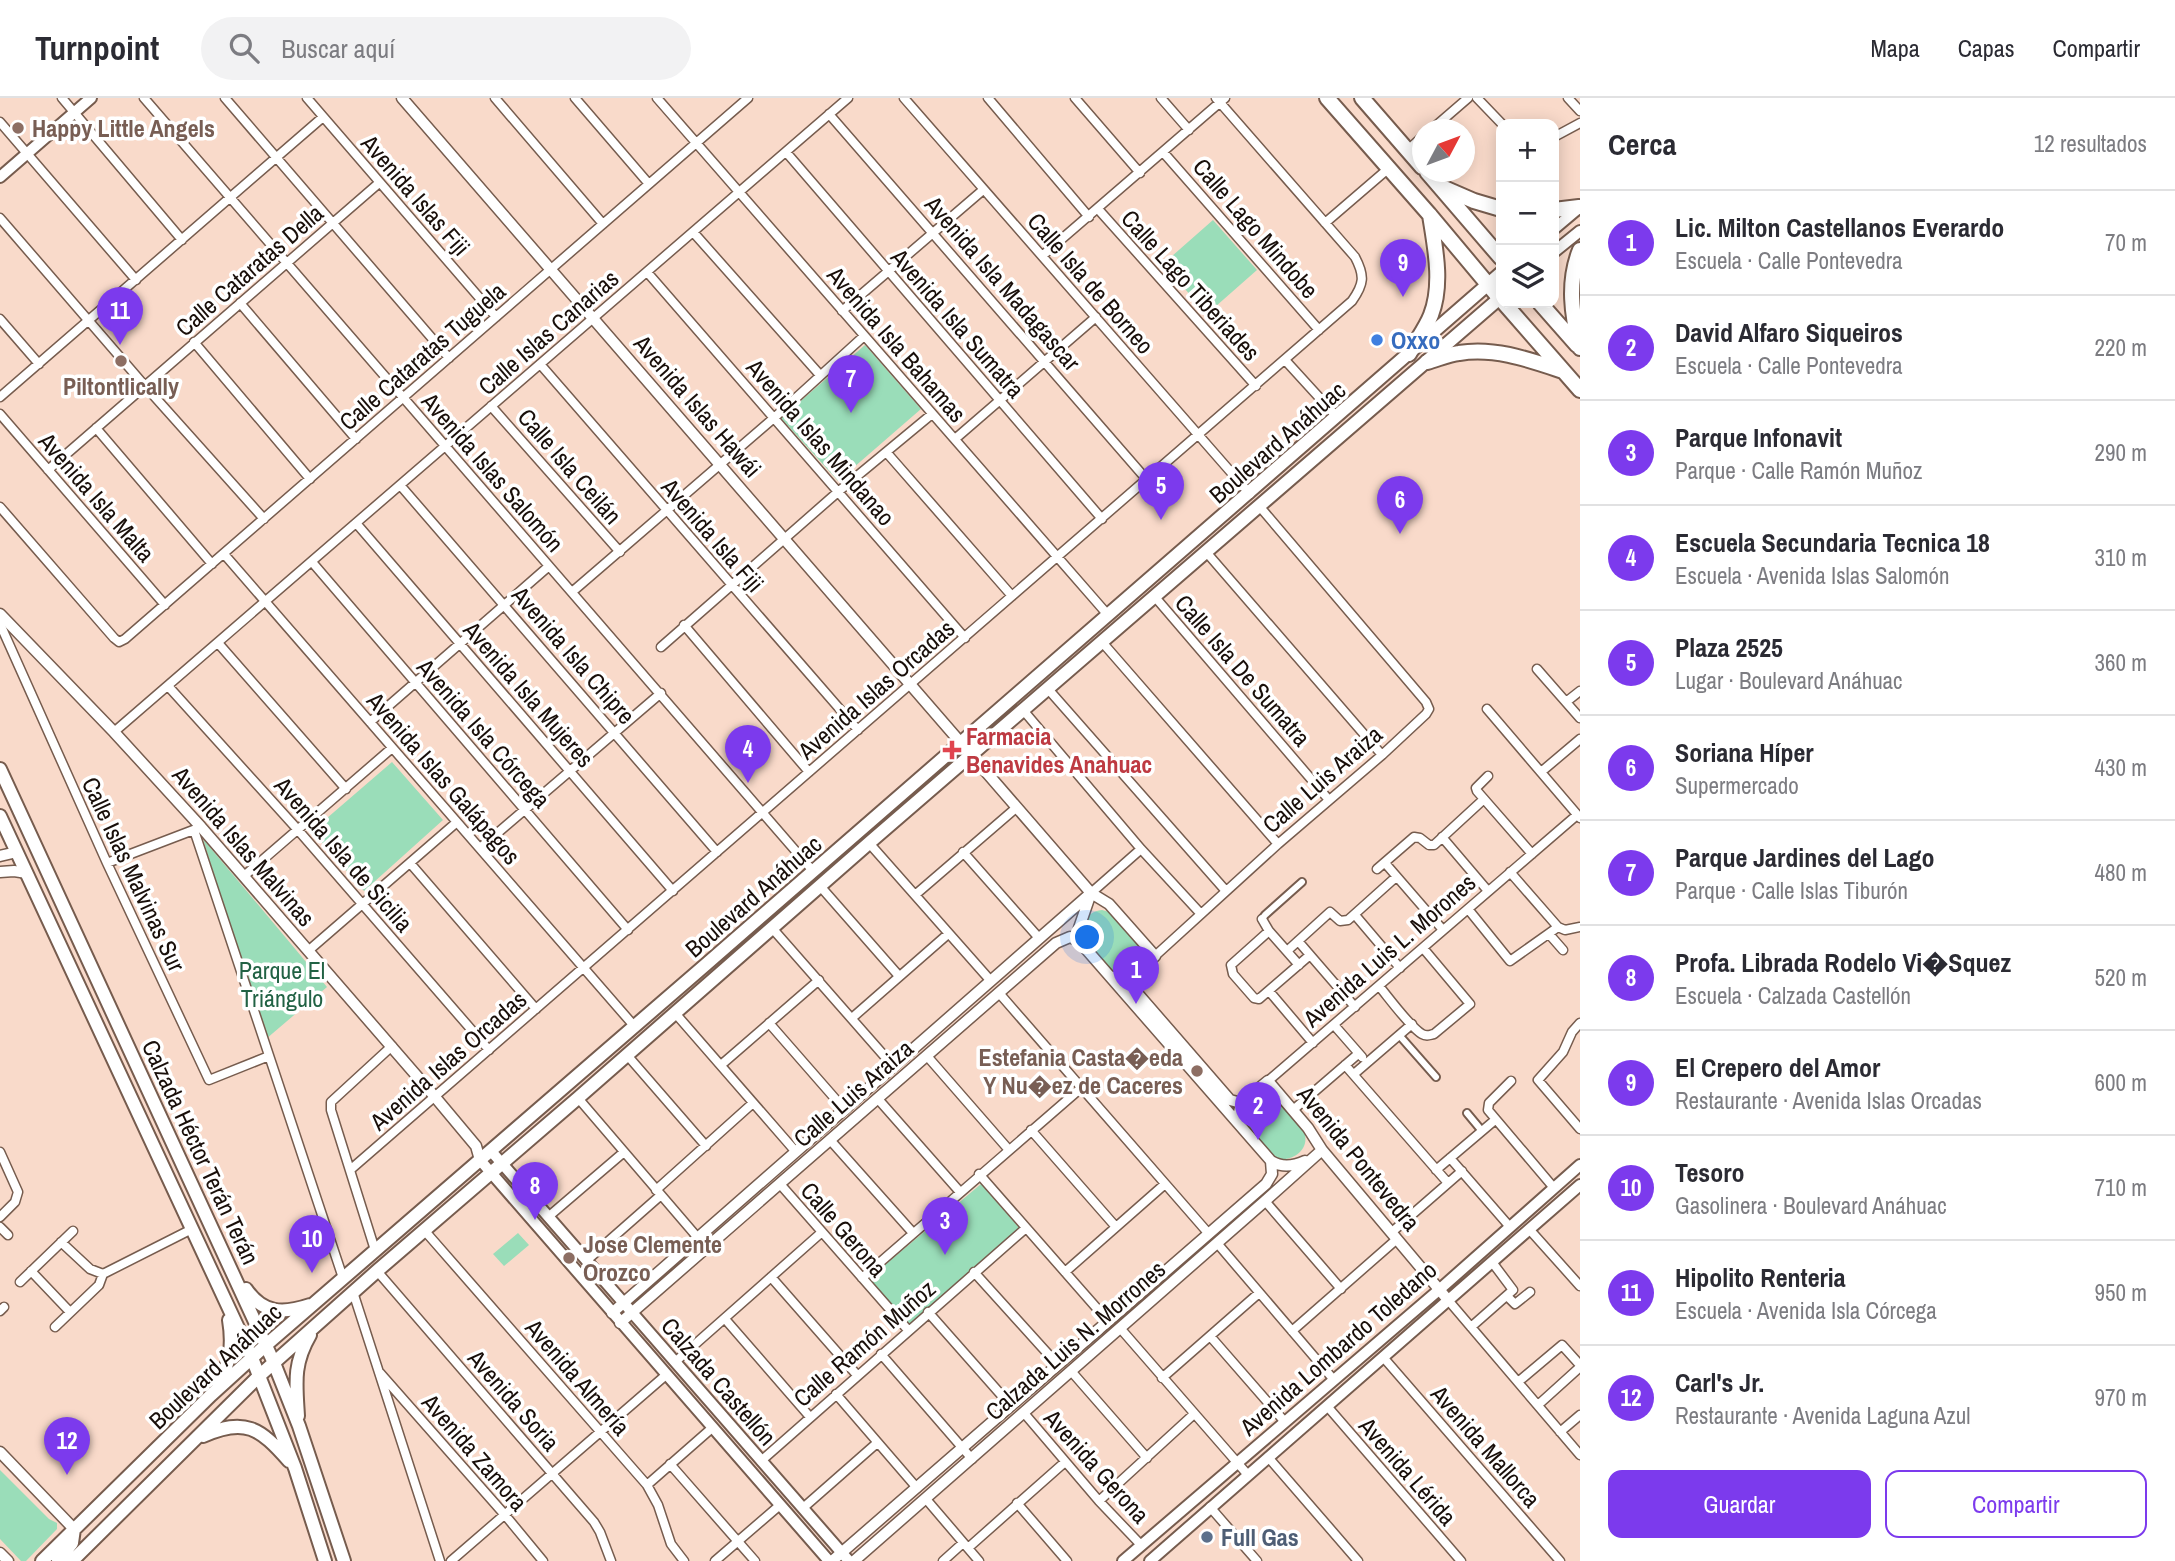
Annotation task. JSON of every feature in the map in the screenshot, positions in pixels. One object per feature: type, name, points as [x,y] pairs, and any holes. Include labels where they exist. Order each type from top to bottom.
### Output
[{"type":"highway","points":[[1327,98],[1496,294]]},
{"type":"highway","points":[[1362,98],[1412,155]]},
{"type":"highway","points":[[1436,182],[1496,252]]},
{"type":"highway","points":[[1439,186],[1496,208]]},
{"type":"highway","points":[[1559,209],[1580,207]]},
{"type":"highway","points":[[1409,354],[1431,316],[1434,302],[1436,253],[1429,214]]},
{"type":"highway","points":[[1580,250],[1572,291],[1572,315],[1580,348]]},
{"type":"highway","points":[[1509,308],[1580,390]]},
{"type":"highway","points":[[1544,308],[1580,348]]},
{"type":"highway","points":[[1427,362],[1460,353],[1491,352],[1523,357],[1563,371]]},
{"type":"main road","points":[[0,177],[91,98]]},
{"type":"main road","points":[[1559,225],[1580,207]]},
{"type":"main road","points":[[1559,248],[1580,231]]},
{"type":"main road","name":"Boulevard Anáhuac","points":[[42,1561],[211,1395],[266,1345],[1250,494],[1496,278]]},
{"type":"main road","name":"Boulevard Anáhuac","points":[[72,1561],[259,1376],[353,1292],[869,842],[1496,305]]},
{"type":"main road","name":"Calzada Héctor Terán Terán","points":[[0,769],[6,794],[62,904],[274,1363],[299,1426],[342,1561]]},
{"type":"main road","name":"Calzada Héctor Terán Terán","points":[[0,816],[252,1358],[295,1468],[326,1561]]},
{"type":"main road","points":[[17,852],[32,860],[49,891],[62,904]]},
{"type":"main road","name":"Calzada Castellón","points":[[491,1151],[848,1558]]},
{"type":"main road","name":"Calzada Castellón","points":[[480,1160],[831,1561]]},
{"type":"main road","name":"Avenida Lombardo Toledano","points":[[1123,1561],[1580,1165]]},
{"type":"main road","name":"Avenida Lombardo Toledano","points":[[1153,1560],[1210,1507],[1529,1229],[1578,1192]]},
{"type":"main road","points":[[233,1271],[252,1298],[262,1306],[289,1310],[313,1304]]},
{"type":"main road","points":[[211,1395],[225,1371],[231,1350],[231,1331],[225,1299]]},
{"type":"main road","points":[[299,1426],[297,1368],[301,1352],[316,1326]]},
{"type":"main road","points":[[193,1441],[223,1427],[249,1429],[271,1440],[295,1468]]},
{"type":"main road","points":[[58,1561],[72,1543],[74,1529]]},
{"type":"main road","points":[[319,1539],[332,1540],[342,1561]]},
{"type":"street","points":[[62,98],[182,240]]},
{"type":"street","name":"Avenida Islas Salomón","points":[[144,98],[813,871]]},
{"type":"street","points":[[225,98],[449,358]]},
{"type":"street","name":"Avenida Islas Fiji","points":[[307,98],[496,317]]},
{"type":"street","name":"Avenida Islas Hawái","points":[[402,98],[971,756]]},
{"type":"street","points":[[495,98],[603,224]]},
{"type":"street","points":[[575,98],[649,184]]},
{"type":"street","name":"Avenida Isla Bahamas","points":[[657,98],[1108,615]]},
{"type":"street","name":"Calle Islas Canarias","points":[[114,732],[848,98]]},
{"type":"street","name":"Calle Isla de Borneo","points":[[904,98],[1250,494]]},
{"type":"street","points":[[988,98],[1089,217]]},
{"type":"street","points":[[1075,98],[1140,173]]},
{"type":"street","points":[[1161,98],[1189,130]]},
{"type":"street","points":[[1444,119],[1468,98]]},
{"type":"street","points":[[1477,98],[1497,119]]},
{"type":"street","points":[[1568,98],[1580,111]]},
{"type":"street","name":"Calle Cataratas Tuguela","points":[[0,507],[119,642],[224,554],[745,99]]},
{"type":"street","points":[[1042,256],[1140,173],[1220,100],[1325,223],[1389,168]]},
{"type":"street","name":"Avenida Isla Madagascar","points":[[829,114],[1147,480]]},
{"type":"street","points":[[0,397],[323,117]]},
{"type":"street","points":[[0,122],[136,279]]},
{"type":"street","points":[[1559,134],[1580,123]]},
{"type":"street","points":[[1408,150],[1412,147]]},
{"type":"street","name":"Avenida Isla Sumatra","points":[[786,152],[1102,519]]},
{"type":"street","name":"Calle Lago Mindobe","points":[[1163,152],[1319,330]]},
{"type":"street","name":"Calle Cataratas Della","points":[[48,470],[379,183]]},
{"type":"street","points":[[842,311],[983,190]]},
{"type":"street","name":"Calle Lago Tiberiades","points":[[1098,209],[1256,386]]},
{"type":"street","points":[[0,218],[264,519]]},
{"type":"street","name":"Avenida Islas Orcadas","points":[[350,1170],[1352,301],[1361,288],[1362,277],[1355,257],[1325,223]]},
{"type":"street","points":[[693,232],[820,375]]},
{"type":"street","name":"Avenida Islas Mindanao","points":[[646,272],[965,638]]},
{"type":"street","points":[[240,303],[356,439]]},
{"type":"street","points":[[955,439],[1096,317]]},
{"type":"street","points":[[0,319],[39,363]]},
{"type":"street","points":[[572,592],[667,512],[864,336]]},
{"type":"street","points":[[194,342],[310,479]]},
{"type":"street","points":[[1285,360],[1337,417]]},
{"type":"street","name":"Avenida Isla Fiji","points":[[540,364],[858,730]]},
{"type":"street","name":"Calle Isla Ceilán","points":[[491,406],[620,552]]},
{"type":"street","name":"Avenida Isla Malta","points":[[0,414],[165,605]]},
{"type":"street","points":[[661,647],[839,491],[932,414]]},
{"type":"street","points":[[96,428],[212,564]]},
{"type":"street","points":[[887,453],[1012,596]]},
{"type":"street","name":"Avenida Isla Chipre","points":[[400,485],[717,852]]},
{"type":"street","name":"Calle Luis Araiza","points":[[1136,974],[1278,844],[1382,755],[1426,715],[1429,709],[1426,702],[1260,507]]},
{"type":"street","name":"Avenida Isla Mujeres","points":[[356,523],[673,891]]},
{"type":"street","points":[[1206,553],[1382,755]]},
{"type":"street","name":"Avenida Islas Galápagos","points":[[224,554],[635,1027]]},
{"type":"street","name":"Avenida Isla Córcega","points":[[312,562],[628,930]]},
{"type":"street","points":[[370,722],[549,566]]},
{"type":"street","name":"Calle Isla De Sumatra","points":[[1155,597],[1329,800]]},
{"type":"street","name":"Avenida Islas Malvinas","points":[[0,614],[114,732],[197,829],[244,876],[476,1146],[480,1160]]},
{"type":"street","name":"Calle Islas Malvinas Sur","points":[[0,624],[107,863],[209,1080],[269,1056]]},
{"type":"street","points":[[684,625],[809,772]]},
{"type":"street","points":[[1102,642],[1278,844]]},
{"type":"street","points":[[218,643],[346,789]]},
{"type":"street","points":[[1536,669],[1580,718]]},
{"type":"street","name":"Avenida Isla de Sicilia","points":[[168,686],[298,830],[489,1050]]},
{"type":"street","points":[[1048,689],[1226,891]]},
{"type":"street","points":[[1566,702],[1580,691]]},
{"type":"street","points":[[480,848],[661,693]]},
{"type":"street","points":[[1487,709],[1579,816]]},
{"type":"street","points":[[1023,710],[1201,914]]},
{"type":"street","points":[[1541,772],[1580,738]]},
{"type":"street","points":[[244,876],[392,748]]},
{"type":"street","points":[[971,756],[1091,893],[1109,904],[1155,956]]},
{"type":"street","points":[[1488,776],[1476,788],[1532,854]]},
{"type":"street","points":[[1377,869],[1411,839],[1417,837],[1429,845],[1434,845],[1484,799]]},
{"type":"street","points":[[915,895],[1016,808]]},
{"type":"street","name":"Avenida Luis L. Morones","points":[[1241,1103],[1579,816]]},
{"type":"street","points":[[308,951],[457,822]]},
{"type":"street","points":[[107,863],[197,829],[343,1278]]},
{"type":"street","points":[[1442,837],[1488,891]]},
{"type":"street","points":[[869,842],[990,980]]},
{"type":"street","name":"Calle Luis Araiza","points":[[620,1323],[627,1308],[698,1238],[1142,849]]},
{"type":"street","points":[[0,856],[17,852]]},
{"type":"street","points":[[963,852],[1039,938]]},
{"type":"street","points":[[410,863],[536,1009]]},
{"type":"street","points":[[1385,863],[1443,930]]},
{"type":"street","points":[[0,872],[27,873]]},
{"type":"street","points":[[1510,872],[1558,927],[1565,930],[1580,927]]},
{"type":"street","points":[[1287,951],[1330,912],[1344,922],[1396,877]]},
{"type":"street","points":[[1299,965],[1262,919],[1302,882]]},
{"type":"street","points":[[820,886],[899,976]]},
{"type":"street","points":[[1091,893],[1079,928],[1079,941],[1271,1161],[1277,1165],[1288,1166],[1313,1158]]},
{"type":"street","points":[[1468,909],[1510,961],[1558,927]]},
{"type":"street","points":[[1354,915],[1400,968]]},
{"type":"street","points":[[772,928],[894,1067]]},
{"type":"street","points":[[1269,931],[1230,968],[1254,998],[1259,999],[1310,955]]},
{"type":"street","points":[[852,1018],[948,934]]},
{"type":"street","points":[[1549,934],[1563,950]]},
{"type":"street","name":"Calle Luis Araiza","points":[[612,1313],[627,1308],[731,1226],[1064,938],[1070,937],[1079,941]]},
{"type":"street","points":[[1298,941],[1355,1007]]},
{"type":"street","points":[[1378,986],[1412,1024],[1427,1036],[1434,1034],[1470,1004],[1423,948]]},
{"type":"street","points":[[1110,976],[1124,979],[1136,974]]},
{"type":"street","points":[[1136,974],[1134,982],[1138,994],[1230,1100],[1241,1103],[1237,1122]]},
{"type":"street","points":[[721,1065],[819,980]]},
{"type":"street","points":[[1269,991],[1314,1043]]},
{"type":"street","points":[[999,993],[1209,1234]]},
{"type":"street","points":[[962,1005],[972,1016]]},
{"type":"street","points":[[675,1013],[796,1152]]},
{"type":"street","points":[[769,1023],[845,1110]]},
{"type":"street","points":[[1580,1023],[1572,1032],[1563,1052],[1538,1080],[1580,1129]]},
{"type":"street","points":[[1354,1074],[1412,1024]]},
{"type":"street","points":[[1334,1026],[1366,1063]]},
{"type":"street","points":[[1572,1032],[1580,1041]]},
{"type":"street","points":[[1399,1035],[1436,1077]]},
{"type":"street","points":[[375,1250],[331,1110],[331,1102],[392,1046]]},
{"type":"street","points":[[1293,1110],[1358,1054]]},
{"type":"street","points":[[627,1055],[706,1146]]},
{"type":"street","points":[[927,1056],[1009,1150]]},
{"type":"street","points":[[1345,1065],[1448,1183]]},
{"type":"street","name":"Avenida Pontevedra","points":[[1268,1081],[1308,1128],[1322,1150],[1580,1455]]},
{"type":"street","points":[[1511,1081],[1489,1104],[1488,1110],[1554,1188]]},
{"type":"street","points":[[862,1278],[1081,1088]]},
{"type":"street","points":[[578,1098],[698,1238]]},
{"type":"street","points":[[878,1099],[960,1192]]},
{"type":"street","points":[[586,1261],[753,1103]]},
{"type":"street","points":[[1467,1113],[1482,1131]]},
{"type":"street","points":[[1436,1170],[1495,1120]]},
{"type":"street","points":[[1031,1130],[1116,1227]]},
{"type":"street","points":[[831,1141],[913,1233]]},
{"type":"street","points":[[476,1146],[491,1151]]},
{"type":"street","name":"Calzada Luis N. Morrones","points":[[831,1561],[848,1558],[926,1499],[1322,1150]]},
{"type":"street","points":[[0,1152],[18,1192],[15,1202],[0,1217]]},
{"type":"street","points":[[548,1217],[624,1152]]},
{"type":"street","points":[[1450,1158],[1510,1227]]},
{"type":"street","name":"Calzada Luis N. Morrones","points":[[848,1558],[916,1488],[1269,1180],[1272,1174],[1271,1161]]},
{"type":"street","points":[[1292,1331],[1340,1289],[1462,1171]]},
{"type":"street","points":[[979,1174],[1108,1321]]},
{"type":"street","name":"Calle Gerona","points":[[780,1184],[908,1330]]},
{"type":"street","points":[[1065,1272],[1165,1184]]},
{"type":"street","points":[[1265,1202],[1340,1289]]},
{"type":"street","points":[[723,1216],[731,1226]]},
{"type":"street","points":[[0,1227],[8,1236]]},
{"type":"street","name":"Calle Ramón Muñoz","points":[[761,1461],[1026,1228]]},
{"type":"street","points":[[55,1327],[99,1285],[103,1274],[192,1229]]},
{"type":"street","points":[[1529,1229],[1580,1286]]},
{"type":"street","name":"Avenida Almería","points":[[424,1230],[647,1485],[659,1505],[671,1544],[684,1561]]},
{"type":"street","points":[[20,1282],[73,1231]]},
{"type":"street","points":[[675,1362],[822,1232]]},
{"type":"street","points":[[61,1242],[90,1269],[103,1274]]},
{"type":"street","points":[[1217,1243],[1334,1380]]},
{"type":"street","points":[[1192,1248],[1201,1257]]},
{"type":"street","points":[[1471,1327],[1513,1288],[1492,1262]]},
{"type":"street","points":[[31,1271],[70,1312]]},
{"type":"street","name":"Avenida Soria","points":[[377,1271],[594,1521],[611,1561]]},
{"type":"street","points":[[974,1272],[1058,1365]]},
{"type":"street","points":[[771,1277],[858,1375]]},
{"type":"street","points":[[353,1292],[440,1561]]},
{"type":"street","points":[[1507,1296],[1515,1304],[1530,1292]]},
{"type":"street","points":[[1162,1377],[1259,1293]]},
{"type":"street","name":"Avenida Gerona","points":[[928,1312],[1011,1406]]},
{"type":"street","points":[[725,1319],[810,1417]]},
{"type":"street","points":[[1120,1328],[1248,1475]]},
{"type":"street","points":[[1210,1336],[1285,1422]]},
{"type":"street","points":[[1518,1382],[1562,1345],[1580,1366],[1538,1405]]},
{"type":"street","points":[[881,1354],[972,1459]]},
{"type":"street","name":"Avenida Mallorca","points":[[1383,1357],[1560,1561]]},
{"type":"street","name":"Avenida Zamora","points":[[377,1369],[543,1561]]},
{"type":"street","points":[[1071,1371],[1147,1458]]},
{"type":"street","points":[[457,1559],[666,1375]]},
{"type":"street","points":[[836,1394],[916,1488]]},
{"type":"street","name":"Avenida Lérida","points":[[1327,1406],[1461,1561]]},
{"type":"street","name":"Avenida Gerona","points":[[1024,1413],[1099,1501],[1141,1545]]},
{"type":"street","points":[[1099,1501],[1194,1414]]},
{"type":"street","points":[[1560,1432],[1580,1415]]},
{"type":"street","points":[[647,1485],[712,1428]]},
{"type":"street","points":[[803,1508],[877,1443]]},
{"type":"street","points":[[0,1452],[74,1529]]},
{"type":"street","points":[[1268,1457],[1358,1561]]},
{"type":"street","points":[[943,1561],[965,1546],[1065,1462]]},
{"type":"street","points":[[670,1464],[755,1561]]},
{"type":"street","points":[[926,1499],[979,1561]]},
{"type":"street","points":[[1017,1503],[1067,1561]]},
{"type":"street","points":[[715,1561],[780,1505]]},
{"type":"street","points":[[1210,1507],[1257,1561]]},
{"type":"street","points":[[0,1553],[8,1561]]},
{"type":"green space","points":[[1213,220],[1257,270],[1207,314],[1163,264]]},
{"type":"green space","points":[[865,345],[921,409],[838,481],[781,418]]},
{"type":"green space","points":[[392,762],[443,820],[364,891],[312,831]]},
{"type":"green space","name":"Parque El Triángulo","points":[[203,839],[327,987],[266,1039],[265,1039]]},
{"type":"green space","points":[[1102,910],[1116,914],[1144,950],[1142,963],[1126,976],[1110,972],[1083,940],[1084,924],[1088,916]]},
{"type":"green space","points":[[1265,1093],[1282,1103],[1304,1131],[1305,1144],[1293,1157],[1274,1159],[1242,1121],[1248,1102]]},
{"type":"green space","points":[[981,1184],[1021,1230],[910,1327],[867,1280]]},
{"type":"green space","points":[[518,1233],[529,1245],[504,1266],[493,1254]]},
{"type":"green space","points":[[0,1470],[49,1519],[57,1523],[57,1529],[26,1561],[21,1561],[0,1539]]},
{"type":"place","name":"Happy Little Angels","points":[[18,128]]},
{"type":"place","name":"El Crepero del Amor","points":[[1403,297]]},
{"type":"place","name":"Oxxo","points":[[1377,340]]},
{"type":"place","name":"Hipolito Renteria","points":[[120,345]]},
{"type":"place","name":"Piltontlically","points":[[121,361]]},
{"type":"place","name":"Parque Jardines del Lago","points":[[851,413]]},
{"type":"place","name":"Plaza 2525","points":[[1161,520]]},
{"type":"place","name":"Soriana Híper","points":[[1400,534]]},
{"type":"place","name":"Farmacia Benavides Anahuac","points":[[952,750]]},
{"type":"place","name":"Escuela Secundaria Tecnica 18","points":[[748,783]]},
{"type":"place","name":"Lic. Milton Castellanos Everardo","points":[[1136,1004]]},
{"type":"place","name":"Estefania Casta�eda Y Nu�ez de Caceres","points":[[1197,1071]]},
{"type":"place","name":"David Alfaro Siqueiros","points":[[1258,1140]]},
{"type":"place","name":"Profa. Librada Rodelo Vi�Squez","points":[[535,1220]]},
{"type":"place","name":"Parque Infonavit","points":[[945,1255]]},
{"type":"place","name":"Jose Clemente Orozco","points":[[569,1258]]},
{"type":"place","name":"Tesoro","points":[[312,1273]]},
{"type":"place","name":"Carl's Jr.","points":[[67,1475]]},
{"type":"place","name":"Full Gas","points":[[1207,1537]]}]
